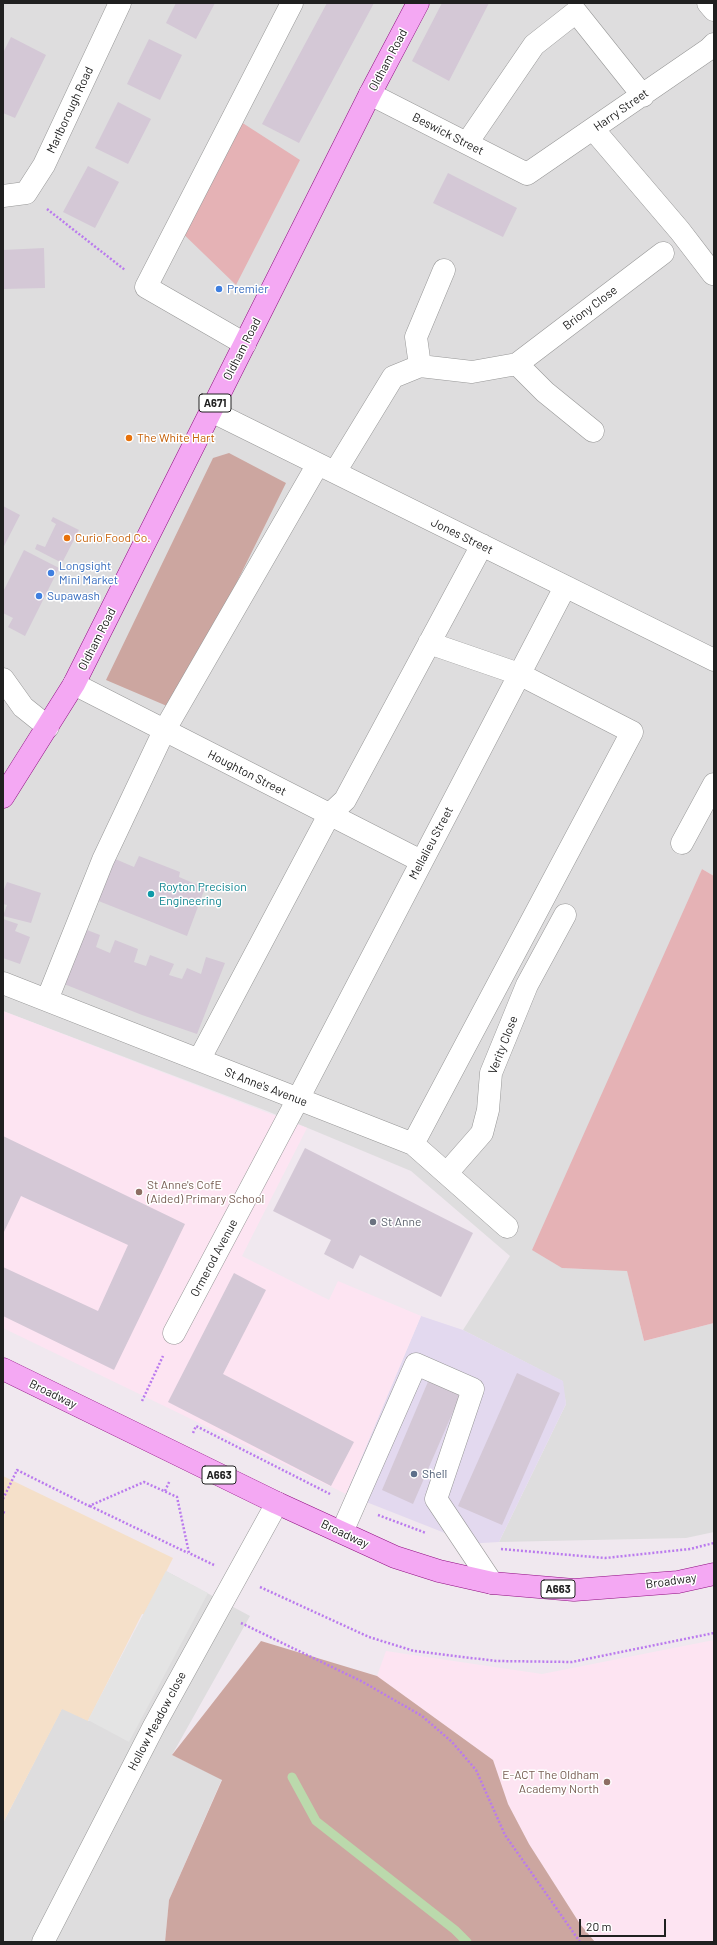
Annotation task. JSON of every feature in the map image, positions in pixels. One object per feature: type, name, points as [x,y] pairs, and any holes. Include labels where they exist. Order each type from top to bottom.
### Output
[{"type":"main road","name":"Oldham Road","points":[[3,797],[74,684],[370,94],[418,3]]},
{"type":"main road","name":"Broadway","points":[[3,1369],[277,1503],[395,1557],[438,1571],[492,1583],[574,1590],[678,1582],[714,1574]]},
{"type":"street","name":"Marlborough Road","points":[[26,193],[44,165],[120,3]]},
{"type":"street","points":[[245,344],[146,287],[292,3]]},
{"type":"street","points":[[708,3],[714,10]]},
{"type":"street","points":[[467,143],[534,45],[576,12],[642,96]]},
{"type":"street","name":"Harry Street","points":[[527,174],[642,96],[714,44]]},
{"type":"street","name":"Beswick Street","points":[[370,94],[527,174]]},
{"type":"street","points":[[593,129],[680,231],[713,274]]},
{"type":"street","points":[[3,196],[26,193]]},
{"type":"street","name":"Briony Close","points":[[47,1000],[103,860],[164,731],[326,468],[393,377],[420,366],[472,372],[517,364],[663,252]]},
{"type":"street","points":[[420,366],[416,338],[444,270]]},
{"type":"street","points":[[517,364],[545,392],[593,431]]},
{"type":"street","name":"Jones Street","points":[[211,411],[714,660]]},
{"type":"street","points":[[199,1060],[329,815],[345,800],[482,545]]},
{"type":"street","name":"Mellalieu Street","points":[[298,1099],[565,587]]},
{"type":"street","points":[[413,1144],[632,732],[519,674],[429,643]]},
{"type":"street","points":[[3,679],[23,707],[48,727]]},
{"type":"street","name":"Houghton Street","points":[[74,684],[421,861]]},
{"type":"street","points":[[682,843],[714,784]]},
{"type":"street","name":"Verity Close","points":[[447,1174],[482,1133],[488,1110],[491,1073],[528,985],[565,915]]},
{"type":"street","name":"St Anne's Avenue","points":[[3,983],[413,1144],[507,1227]]},
{"type":"street","name":"Ormerod Avenue","points":[[174,1332],[298,1099]]},
{"type":"street","points":[[342,1532],[416,1364],[473,1389],[436,1499],[492,1583]]},
{"type":"street","name":"Hollow Meadow close","points":[[42,1942],[154,1726],[277,1503]]},
{"type":"path","points":[[26,193],[146,287]]},
{"type":"path","points":[[142,1400],[174,1332]]},
{"type":"path","points":[[3,1499],[17,1470],[220,1568]]},
{"type":"path","points":[[89,1506],[144,1482],[165,1491],[177,1497],[189,1553]]},
{"type":"path","points":[[268,1590],[369,1637],[414,1651],[496,1661],[572,1662],[714,1633]]},
{"type":"path","points":[[238,1622],[363,1682],[422,1716],[452,1742],[476,1770],[505,1836],[580,1942]]},
{"type":"shaded area","points":[[3,3],[714,3],[714,876],[702,869],[562,1268],[627,1270],[644,1341],[714,1323],[714,1532],[686,1538],[499,1542],[566,1404],[562,1381],[463,1330],[510,1256],[411,1171],[267,1111],[3,1011]]},
{"type":"shaded area","points":[[224,111],[300,160],[236,285],[172,223]]},
{"type":"shaded area","points":[[229,453],[286,483],[174,709],[106,680],[213,458]]},
{"type":"shaded area","points":[[702,869],[714,876],[714,1323],[644,1341],[627,1271],[562,1268],[532,1250]]},
{"type":"shaded area","name":"St Anne's CofE (Aided) Primary School","points":[[3,1011],[307,1128],[242,1256],[329,1300],[338,1281],[421,1316],[346,1494],[3,1328]]},
{"type":"shaded area","points":[[421,1316],[463,1330],[563,1381],[566,1404],[499,1542],[465,1544],[455,1537],[346,1494]]},
{"type":"shaded area","points":[[3,1476],[173,1558],[145,1614],[142,1614],[88,1721],[62,1709],[3,1823]]},
{"type":"shaded area","points":[[166,1571],[250,1616],[172,1755],[222,1779],[169,1900],[165,1942],[3,1942],[3,1823],[62,1708],[89,1721]]},
{"type":"shaded area","points":[[166,1571],[208,1593],[129,1742],[88,1720]]},
{"type":"shaded area","name":"E-ACT The Oldham Academy North","points":[[714,1640],[714,1942],[595,1942],[580,1924],[529,1844],[508,1804],[493,1760],[377,1676],[386,1651],[542,1674]]},
{"type":"shaded area","points":[[261,1641],[377,1676],[493,1760],[508,1804],[529,1844],[580,1924],[595,1942],[165,1942],[169,1900],[222,1780],[172,1755]]},
{"type":"building","points":[[176,3],[215,3],[196,39],[166,23]]},
{"type":"building","points":[[327,3],[374,3],[299,143],[262,124]]},
{"type":"building","points":[[442,3],[489,3],[449,81],[412,61]]},
{"type":"building","points":[[11,37],[46,55],[15,118],[3,113],[3,53]]},
{"type":"building","points":[[149,39],[182,55],[160,100],[127,84]]},
{"type":"building","points":[[118,102],[151,119],[128,164],[95,148]]},
{"type":"building","points":[[88,166],[119,182],[95,228],[63,212]]},
{"type":"building","points":[[448,173],[517,208],[503,237],[433,203]]},
{"type":"building","points":[[44,248],[45,288],[3,289],[3,250]]},
{"type":"building","points":[[3,506],[20,515],[3,548]]},
{"type":"building","points":[[53,517],[79,530],[62,563],[35,549],[37,544],[45,547],[56,524],[51,521]]},
{"type":"building","points":[[24,550],[59,568],[25,636],[8,627],[13,618],[3,613],[3,592]]},
{"type":"building","name":"Royton Precision Engineering","points":[[139,856],[180,872],[179,877],[205,888],[187,936],[96,900],[113,858],[134,867]]},
{"type":"building","points":[[7,882],[41,893],[31,923],[3,916],[7,905],[3,904],[3,892]]},
{"type":"building","points":[[3,919],[18,924],[15,931],[30,937],[20,964],[3,958]]},
{"type":"building","points":[[82,928],[100,935],[96,947],[110,953],[115,940],[138,949],[134,962],[146,966],[150,955],[174,964],[169,975],[182,979],[187,968],[201,974],[206,957],[225,963],[197,1034],[142,1015],[59,982]]},
{"type":"building","points":[[3,1136],[185,1224],[114,1370],[3,1316],[3,1267],[98,1311],[128,1245],[21,1196],[3,1234]]},
{"type":"building","name":"St Anne","points":[[305,1148],[473,1233],[441,1297],[360,1255],[353,1269],[324,1254],[331,1240],[273,1211]]},
{"type":"building","points":[[234,1273],[266,1290],[223,1374],[354,1442],[331,1486],[168,1402]]},
{"type":"building","points":[[517,1373],[560,1393],[502,1525],[458,1506]]},
{"type":"building","points":[[430,1377],[462,1391],[413,1504],[382,1490]]},
{"type":"waterway","points":[[292,1777],[316,1821],[455,1930],[467,1942]]},
{"type":"place","name":"Premier","points":[[219,289]]},
{"type":"place","name":"The White Hart","points":[[129,438]]},
{"type":"place","name":"Curio Food Co.","points":[[67,538]]},
{"type":"place","name":"Longsight Mini Market","points":[[51,573]]},
{"type":"place","name":"Supawash","points":[[39,596]]},
{"type":"place","name":"Royton Precision Engineering","points":[[151,894]]},
{"type":"place","name":"St Anne's CofE (Aided) Primary School","points":[[139,1192]]},
{"type":"place","name":"St Anne","points":[[373,1222]]},
{"type":"place","name":"Shell","points":[[414,1474]]},
{"type":"place","name":"E-ACT The Oldham Academy North","points":[[607,1782]]}]
